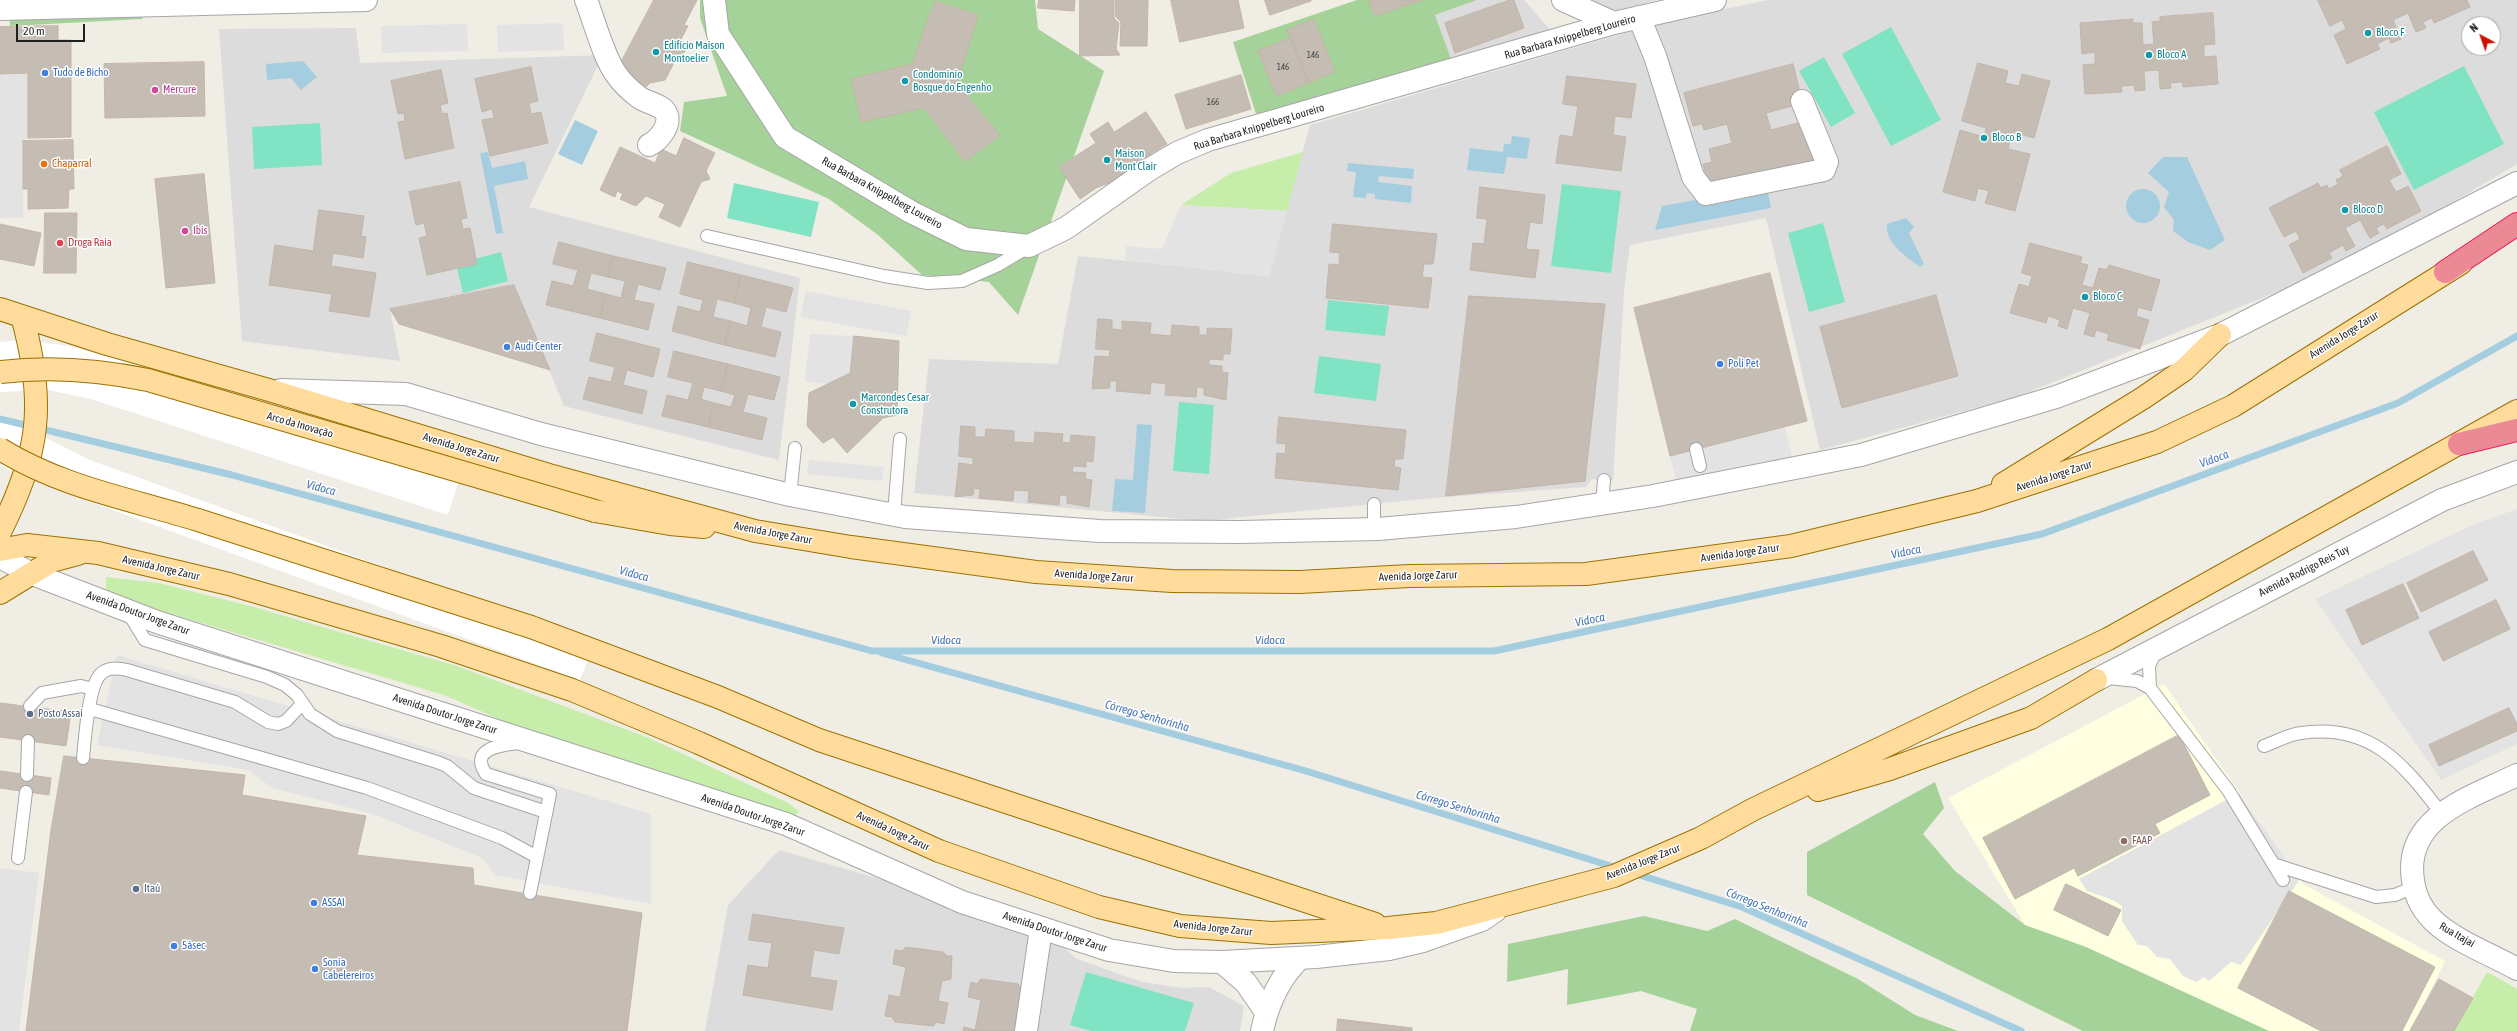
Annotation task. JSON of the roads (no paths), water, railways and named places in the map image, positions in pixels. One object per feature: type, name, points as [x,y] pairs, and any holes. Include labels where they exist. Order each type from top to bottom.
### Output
[{"type":"highway","points":[[2445,272],[2517,224]]},
{"type":"highway","points":[[2459,444],[2517,430]]},
{"type":"main road","name":"Avenida Jorge Zarur","points":[[0,309],[107,344],[269,390],[549,475],[755,530],[851,547],[1036,572],[1172,581],[1300,582],[1409,576],[1586,574],[1791,546],[1977,501],[2157,442],[2233,406],[2445,272],[2517,233]]},
{"type":"main road","points":[[0,532],[15,502],[32,453],[37,408],[30,346],[22,316]]},
{"type":"main road","points":[[1977,501],[2074,439],[2143,398],[2184,370],[2220,335]]},
{"type":"main road","name":"Arco da Inovação","points":[[0,372],[23,369],[102,372],[148,380],[595,511],[670,524],[755,530]]},
{"type":"main road","name":"Avenida Jorge Zarur","points":[[0,550],[27,545],[98,553],[229,584],[440,646],[572,690],[699,743],[939,852],[1099,907],[1180,926],[1224,931],[1271,933],[1388,928],[1436,923],[1614,876],[1701,838],[1752,810],[2108,639],[2517,412]]},
{"type":"main road","name":"Avenida Jorge Zarur","points":[[0,448],[21,462],[56,478],[94,492],[196,520],[531,627],[718,697],[819,740],[1388,928]]},
{"type":"main road","points":[[0,593],[30,573],[52,561],[72,554],[98,553]]},
{"type":"main road","points":[[1752,810],[1890,768],[2031,718],[2096,680]]},
{"type":"street","points":[[0,9],[144,2],[366,0]]},
{"type":"street","points":[[586,0],[616,74],[641,98],[661,108],[666,113],[668,119],[661,136],[656,142],[649,145]]},
{"type":"street","name":"Rua Barbara Knippelberg Loureiro","points":[[714,0],[718,34],[785,138],[911,212],[966,239],[1029,246],[1066,228],[1150,169],[1178,153],[1208,140],[1614,23],[1715,0]]},
{"type":"street","points":[[1563,0],[1614,23]]},
{"type":"street","points":[[1639,17],[1655,56],[1693,177],[1706,194],[1824,170],[1827,162],[1802,100]]},
{"type":"street","name":"Avenida Jorge Zarur","points":[[269,390],[406,394],[541,434],[790,495],[906,517],[1100,531],[1240,532],[1374,529],[1516,517],[1653,496],[1860,455],[2056,397],[2220,335],[2517,183]]},
{"type":"street","name":"Avenida Rodrigo Reis Tuy","points":[[2096,680],[2157,646],[2442,500],[2517,472]]},
{"type":"street","name":"Avenida Doutor Jorge Zarur","points":[[0,557],[30,573],[127,611],[616,771],[786,824],[962,902],[1109,950],[1138,956],[1174,960],[1222,962],[1300,958],[1389,949],[1423,941],[1482,920],[1513,903]]},
{"type":"street","name":"Rua Itajaí","points":[[2517,775],[2441,813],[2431,822],[2416,844],[2411,872],[2414,887],[2423,908],[2438,924],[2517,969]]},
{"type":"street","points":[[1026,1031],[1041,929]]},
{"type":"street","points":[[1264,1022],[1276,988],[1300,958]]},
{"type":"street","points":[[1222,962],[1246,983],[1264,1022]]},
{"type":"lane","points":[[707,236],[884,276],[928,283],[962,281],[998,265],[1029,246]]},
{"type":"lane","points":[[894,514],[900,439]]},
{"type":"lane","points":[[790,495],[795,448]]},
{"type":"lane","points":[[1696,449],[1700,466]]},
{"type":"lane","points":[[1602,504],[1604,480]]},
{"type":"lane","points":[[1374,504],[1374,529]]},
{"type":"lane","points":[[127,611],[145,640],[267,677],[285,685],[297,695],[302,704],[321,722],[346,735],[438,762],[447,766],[474,788],[546,812]]},
{"type":"lane","points":[[2150,688],[2149,666],[2157,646]]},
{"type":"lane","points":[[83,758],[94,682],[103,672],[115,668],[127,670],[235,702],[273,723],[286,721],[302,704]]},
{"type":"lane","points":[[2096,680],[2123,678],[2137,681],[2150,688],[2228,790],[2276,865],[2283,880]]},
{"type":"lane","points":[[30,706],[42,693],[81,686],[93,689]]},
{"type":"lane","points":[[90,708],[367,788],[502,838],[537,857]]},
{"type":"lane","points":[[2264,746],[2300,733],[2336,731],[2375,744],[2412,774],[2441,813]]},
{"type":"lane","points":[[27,775],[28,741]]},
{"type":"lane","points":[[530,893],[550,794],[491,776],[484,770],[483,757],[493,746],[531,742]]},
{"type":"lane","points":[[18,858],[26,792]]},
{"type":"lane","points":[[2276,865],[2376,896],[2395,895],[2414,887]]},
{"type":"water","points":[[303,61],[317,77],[301,90],[291,78],[267,80],[266,64]]},
{"type":"water","points":[[575,120],[598,131],[582,165],[558,154]]},
{"type":"water","points":[[1512,136],[1530,138],[1527,159],[1507,157],[1504,174],[1467,170],[1470,148],[1503,152],[1504,144],[1511,144]]},
{"type":"water","points":[[488,152],[492,168],[525,161],[528,179],[494,186],[503,233],[496,234],[480,153]]},
{"type":"water","points":[[2163,157],[2187,157],[2225,240],[2210,250],[2188,242],[2173,231],[2174,220],[2164,207],[2169,192],[2148,173]]},
{"type":"water","points":[[1348,163],[1414,169],[1413,179],[1379,176],[1378,182],[1412,186],[1411,203],[1375,199],[1375,194],[1367,193],[1366,198],[1353,197],[1356,172],[1347,171]]},
{"type":"water","points":[[1767,187],[1771,208],[1655,230],[1662,206]]},
{"type":"water","points":[[2140,189],[2146,189],[2150,190],[2157,196],[2160,206],[2159,213],[2153,220],[2146,223],[2140,223],[2136,222],[2129,216],[2126,209],[2126,203],[2127,199],[2133,192]]},
{"type":"water","points":[[1906,218],[1914,227],[1909,233],[1924,264],[1920,267],[1898,249],[1889,238],[1887,231],[1887,224]]},
{"type":"water","points":[[1137,424],[1152,425],[1145,513],[1112,511],[1115,479],[1133,480]]},
{"type":"waterway","name":"Vidoca","points":[[0,419],[232,475],[872,651],[1494,651],[2042,534],[2398,403],[2517,336]]},
{"type":"waterway","name":"Córrego Senhorinha","points":[[882,653],[1306,771],[1617,868]]},
{"type":"waterway","name":"Córrego Senhorinha","points":[[1633,873],[1742,907],[2021,1031]]},
{"type":"place","name":"Bloco F","points":[[2368,33]]},
{"type":"place","name":"Edifício Maison Montoelier","points":[[656,52]]},
{"type":"place","name":"Bloco A","points":[[2149,55]]},
{"type":"place","name":"Tudo de Bicho","points":[[45,73]]},
{"type":"place","name":"Condomínio Bosque do Engenho","points":[[905,81]]},
{"type":"place","name":"Mercure","points":[[155,90]]},
{"type":"place","name":"Bloco B","points":[[1984,138]]},
{"type":"place","name":"Maison Mont Clair","points":[[1107,160]]},
{"type":"place","name":"Chaparral","points":[[44,164]]},
{"type":"place","name":"Bloco D","points":[[2345,210]]},
{"type":"place","name":"Ibis","points":[[185,231]]},
{"type":"place","name":"Droga Raia","points":[[60,243]]},
{"type":"place","name":"Bloco C","points":[[2085,297]]},
{"type":"place","name":"Audi Center","points":[[507,347]]},
{"type":"place","name":"Poli Pet","points":[[1720,364]]},
{"type":"place","name":"Marcondes Cesar Construtora","points":[[853,404]]},
{"type":"place","name":"Posto Assai","points":[[30,714]]},
{"type":"place","name":"FAAP","points":[[2124,841]]},
{"type":"place","name":"Itaú","points":[[136,889]]},
{"type":"place","name":"ASSAI","points":[[314,903]]},
{"type":"place","name":"5àsec","points":[[174,946]]},
{"type":"place","name":"Sonia Cabelereiros","points":[[315,969]]}]
